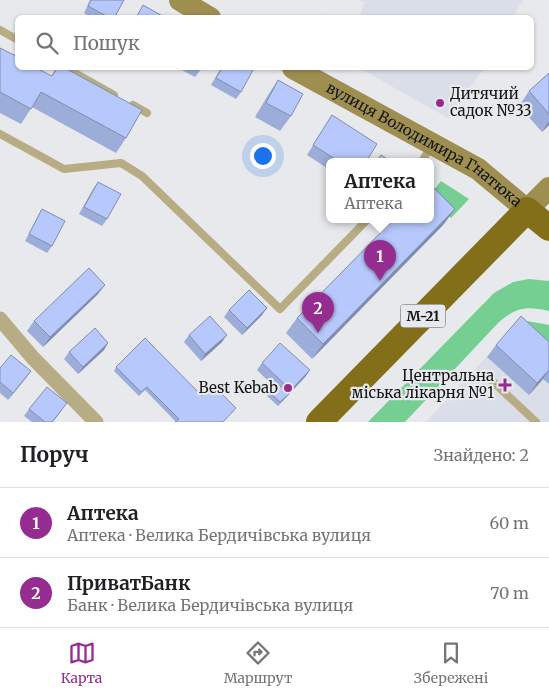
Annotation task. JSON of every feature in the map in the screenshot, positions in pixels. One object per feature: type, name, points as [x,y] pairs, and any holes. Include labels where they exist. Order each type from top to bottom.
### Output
[{"type":"highway","name":"М-21","points":[[319,422],[541,217]]},
{"type":"highway","name":"М-21","points":[[337,422],[541,217]]},
{"type":"main road","points":[[180,0],[205,15]]},
{"type":"main road","name":"вулиця Володимира Гнатюка","points":[[296,70],[427,153],[478,169],[541,217]]},
{"type":"main road","points":[[541,217],[549,188]]},
{"type":"street","points":[[0,319],[33,358],[96,422]]},
{"type":"lane","points":[[0,30],[15,38]]},
{"type":"lane","points":[[70,70],[147,113]]},
{"type":"lane","points":[[0,134],[64,169],[121,163],[128,167],[142,176],[280,308],[364,223]]},
{"type":"lane","points":[[489,378],[536,422]]},
{"type":"shaded area","points":[[359,0],[523,0],[514,15],[361,15],[364,2]]},
{"type":"shaded area","name":"Дитячий садок №33","points":[[363,70],[483,70],[448,118]]},
{"type":"shaded area","name":"Центральна міська лікарня №1","points":[[513,328],[549,361],[549,422],[426,422]]},
{"type":"green space","points":[[441,181],[469,199],[451,218],[434,203],[434,190]]},
{"type":"green space","points":[[529,279],[549,281],[549,311],[528,308],[511,313],[505,317],[405,422],[368,422],[494,293],[513,282]]},
{"type":"green space","points":[[527,321],[549,325],[549,361],[520,322]]},
{"type":"building","points":[[91,0],[124,0],[116,15],[104,15],[88,6]]},
{"type":"building","points":[[143,5],[161,15],[138,15]]},
{"type":"building","points":[[0,48],[15,56],[15,70],[40,70],[52,76],[56,70],[69,70],[142,110],[126,138],[41,92],[31,109],[0,92]]},
{"type":"building","points":[[221,70],[253,70],[241,92],[216,78]]},
{"type":"building","points":[[549,73],[549,114],[529,91]]},
{"type":"building","points":[[278,80],[303,94],[291,116],[266,103]]},
{"type":"building","points":[[332,115],[377,144],[368,158],[334,158],[313,145]]},
{"type":"building","points":[[98,182],[121,194],[107,219],[84,207]]},
{"type":"building","points":[[434,188],[455,209],[323,344],[297,318],[390,223],[434,223]]},
{"type":"building","points":[[42,209],[65,221],[52,246],[29,234]]},
{"type":"building","points":[[89,268],[105,285],[50,337],[34,321]]},
{"type":"building","points":[[249,290],[267,308],[247,328],[229,310]]},
{"type":"building","points":[[210,316],[227,335],[205,354],[189,335]]},
{"type":"building","points":[[521,316],[549,342],[549,370],[537,383],[496,345]]},
{"type":"building","points":[[95,328],[108,343],[83,367],[69,352]]},
{"type":"building","points":[[145,338],[202,396],[213,385],[236,408],[223,422],[175,422],[179,419],[147,387],[141,392],[116,367]]},
{"type":"building","points":[[280,343],[310,370],[291,390],[262,363]]},
{"type":"building","points":[[11,355],[31,371],[13,393],[0,382],[0,368]]},
{"type":"building","points":[[277,383],[289,394],[280,402],[269,392]]},
{"type":"building","points":[[47,387],[67,403],[52,422],[45,422],[29,409]]},
{"type":"place","name":"Дитячий садок №33","points":[[440,103]]},
{"type":"place","name":"Аптека","points":[[380,281]]},
{"type":"place","name":"ПриватБанк","points":[[318,333]]},
{"type":"place","name":"Центральна міська лікарня №1","points":[[505,385]]},
{"type":"place","name":"Best Kebab","points":[[288,388]]}]
